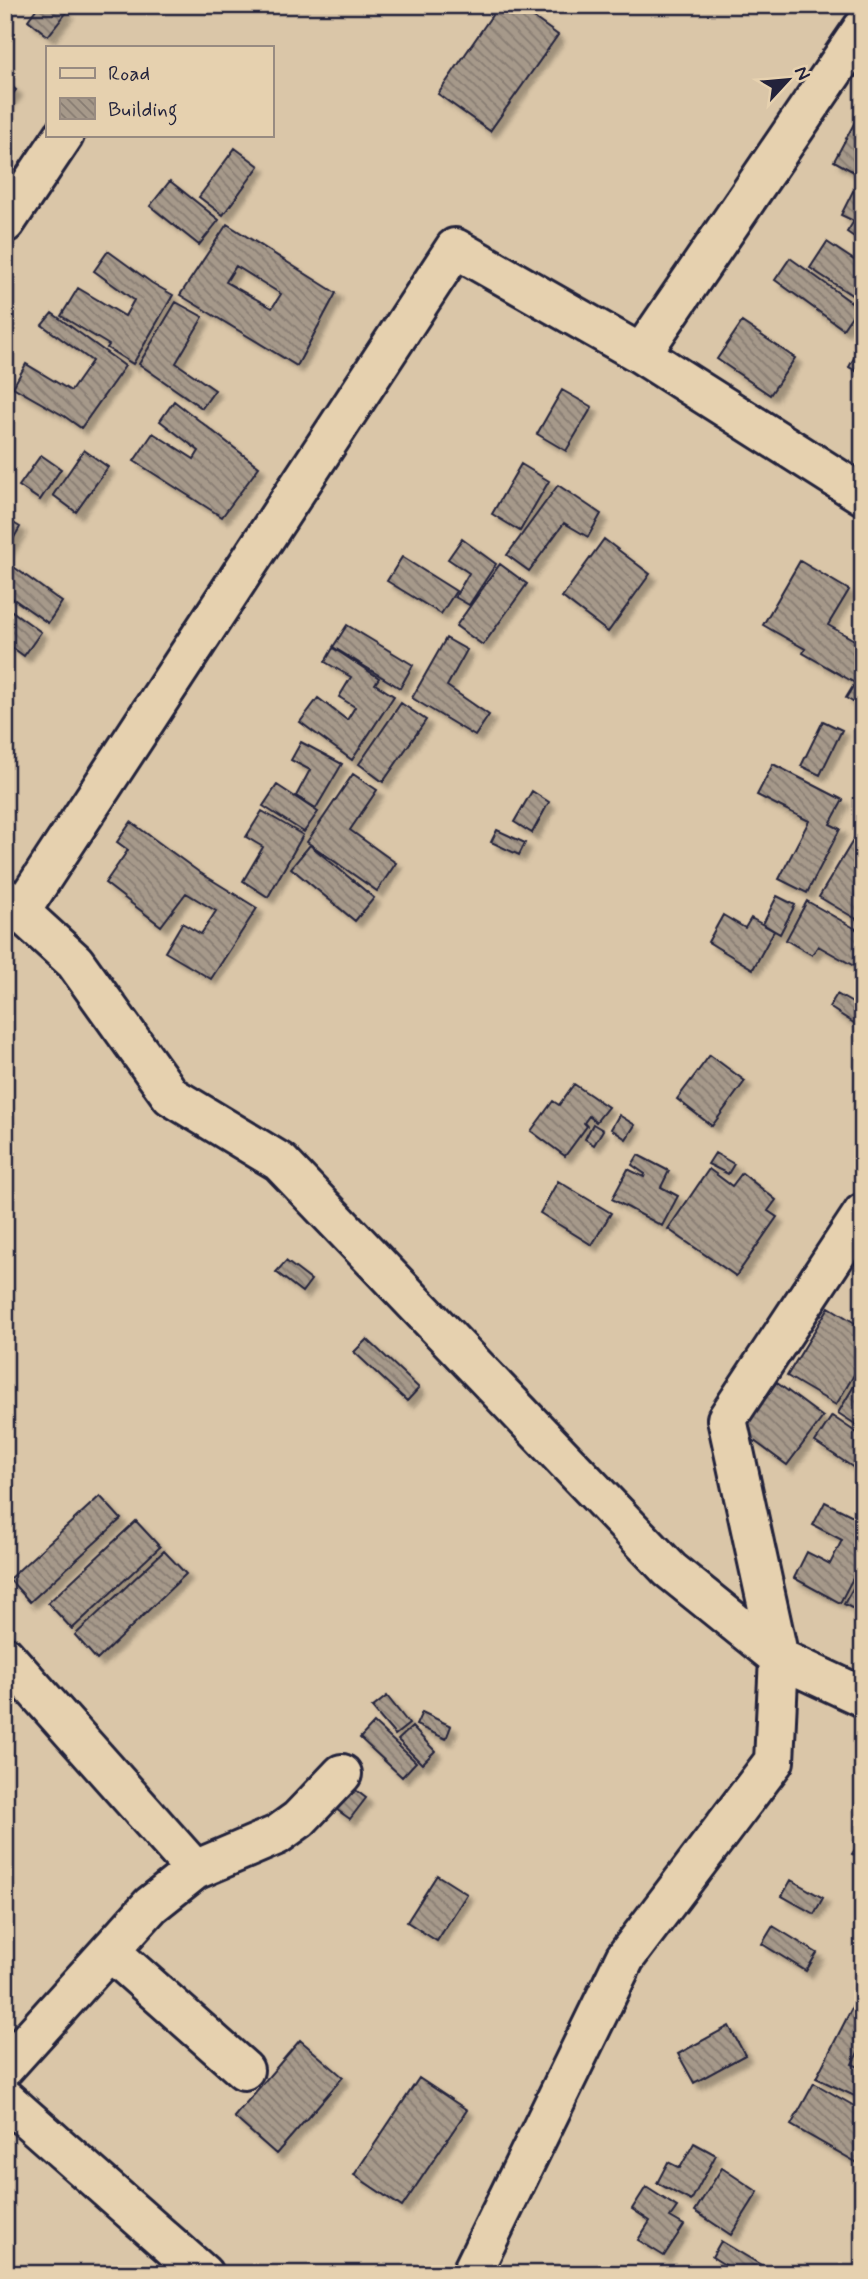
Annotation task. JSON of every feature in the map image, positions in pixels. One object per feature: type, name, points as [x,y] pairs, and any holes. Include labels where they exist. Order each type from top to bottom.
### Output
[{"type":"street","points":[[641,354],[863,28]]},
{"type":"street","points":[[5,223],[63,136]]},
{"type":"street","points":[[863,495],[641,354],[455,248],[12,905],[75,962],[170,1096],[280,1162],[670,1570],[779,1658],[863,1697]]},
{"type":"street","points":[[471,2274],[625,1958],[774,1761],[779,1658],[727,1419],[863,1213]]},
{"type":"street","points":[[5,1656],[195,1870]]},
{"type":"street","points":[[5,2067],[150,1905],[195,1870],[277,1835],[299,1819],[342,1774]]},
{"type":"street","points":[[110,1951],[244,2070]]},
{"type":"street","points":[[5,2099],[203,2274]]},
{"type":"building","points":[[39,5],[59,5],[67,12],[48,36],[28,20]]},
{"type":"building","points":[[499,5],[516,5],[558,35],[490,131],[438,94]]},
{"type":"building","points":[[5,81],[16,90],[5,104]]},
{"type":"building","points":[[856,120],[863,124],[863,177],[834,161]]},
{"type":"building","points":[[235,148],[259,166],[223,215],[199,197]]},
{"type":"building","points":[[170,181],[219,220],[199,245],[150,206]]},
{"type":"building","points":[[853,191],[863,196],[863,243],[847,232],[854,221],[841,215]]},
{"type":"building","points":[[227,224],[336,293],[297,366],[180,295]],"holes":[[[236,266],[281,294],[272,308],[226,282]]]},
{"type":"building","points":[[827,242],[854,260],[863,247],[861,301],[810,268]]},
{"type":"building","points":[[108,251],[173,295],[133,364],[107,348],[109,345],[61,316],[78,288],[125,316],[134,300],[94,271]]},
{"type":"building","points":[[790,258],[858,307],[843,329],[775,280]]},
{"type":"building","points":[[176,302],[203,317],[176,363],[215,390],[202,408],[139,364]]},
{"type":"building","points":[[52,313],[125,366],[81,428],[13,387],[26,364],[71,391],[92,361],[42,325]]},
{"type":"building","points":[[742,322],[795,358],[770,395],[717,359]]},
{"type":"building","points":[[863,343],[863,375],[849,367]]},
{"type":"building","points":[[562,390],[592,407],[566,451],[537,434]]},
{"type":"building","points":[[174,401],[259,467],[222,517],[134,461],[153,433],[194,459],[199,451],[160,421]]},
{"type":"building","points":[[84,450],[108,467],[76,512],[53,495]]},
{"type":"building","points":[[41,455],[61,469],[40,500],[19,486]]},
{"type":"building","points":[[521,464],[549,481],[520,531],[492,514]]},
{"type":"building","points":[[558,485],[601,514],[588,537],[564,523],[529,571],[507,555]]},
{"type":"building","points":[[5,518],[20,527],[5,553]]},
{"type":"building","points":[[462,539],[496,564],[469,605],[455,597],[469,573],[448,559]]},
{"type":"building","points":[[604,539],[650,574],[608,632],[562,597]]},
{"type":"building","points":[[402,557],[456,591],[441,614],[387,581]]},
{"type":"building","points":[[800,561],[849,590],[828,625],[863,645],[863,708],[846,698],[855,683],[803,653],[805,649],[763,625]]},
{"type":"building","points":[[500,564],[527,584],[483,645],[456,626]]},
{"type":"building","points":[[11,565],[62,602],[48,623],[5,593],[5,573]]},
{"type":"building","points":[[5,606],[41,632],[24,656],[5,642]]},
{"type":"building","points":[[347,625],[413,665],[400,688],[333,647]]},
{"type":"building","points":[[446,638],[467,650],[447,686],[489,715],[475,736],[412,698]]},
{"type":"building","points":[[333,648],[379,678],[375,684],[394,696],[352,760],[300,722],[318,698],[347,720],[355,707],[339,697],[351,677],[325,662]]},
{"type":"building","points":[[401,703],[426,720],[383,782],[359,764]]},
{"type":"building","points":[[823,721],[842,730],[820,775],[801,766]]},
{"type":"building","points":[[301,742],[342,764],[316,808],[296,796],[310,770],[291,760]]},
{"type":"building","points":[[773,764],[843,800],[830,824],[840,829],[807,893],[779,879],[809,821],[757,795]]},
{"type":"building","points":[[353,774],[377,790],[350,830],[396,863],[377,891],[307,842]]},
{"type":"building","points":[[277,785],[318,812],[304,832],[263,806]]},
{"type":"building","points":[[532,791],[549,802],[532,833],[514,822]]},
{"type":"building","points":[[262,811],[303,835],[268,897],[243,881],[263,847],[246,837]]},
{"type":"building","points":[[131,822],[199,872],[257,908],[211,979],[165,952],[182,923],[201,934],[216,911],[186,893],[161,926],[105,883],[128,850],[117,842]]},
{"type":"building","points":[[863,824],[862,883],[863,923],[819,897]]},
{"type":"building","points":[[497,830],[525,843],[519,855],[491,842]]},
{"type":"building","points":[[310,845],[374,898],[355,921],[291,868]]},
{"type":"building","points":[[777,896],[795,905],[780,934],[763,924]]},
{"type":"building","points":[[807,901],[863,933],[863,971],[818,946],[812,955],[786,940]]},
{"type":"building","points":[[723,915],[745,928],[751,918],[774,931],[753,969],[708,942]]},
{"type":"building","points":[[837,994],[856,1005],[863,994],[863,1029],[829,1007]]},
{"type":"building","points":[[710,1055],[745,1081],[712,1126],[677,1099]]},
{"type":"building","points":[[574,1084],[608,1107],[596,1122],[589,1116],[584,1123],[587,1126],[565,1156],[531,1131],[553,1101],[559,1105]]},
{"type":"building","points":[[619,1115],[635,1125],[626,1139],[611,1129]]},
{"type":"building","points":[[593,1124],[603,1130],[594,1145],[585,1139]]},
{"type":"building","points":[[715,1153],[734,1164],[728,1174],[708,1164]]},
{"type":"building","points":[[638,1155],[669,1171],[661,1187],[678,1196],[662,1226],[612,1199],[628,1169],[644,1177],[645,1174],[632,1165]]},
{"type":"building","points":[[709,1169],[732,1186],[742,1173],[776,1200],[768,1211],[777,1217],[736,1276],[668,1229]]},
{"type":"building","points":[[558,1181],[611,1213],[592,1245],[540,1213]]},
{"type":"building","points":[[286,1261],[311,1280],[302,1292],[276,1272]]},
{"type":"building","points":[[829,1307],[863,1328],[863,1360],[836,1405],[787,1376]]},
{"type":"building","points":[[367,1339],[419,1388],[407,1401],[354,1352]]},
{"type":"building","points":[[769,1377],[823,1417],[787,1465],[734,1426]]},
{"type":"building","points":[[854,1386],[863,1392],[863,1429],[838,1413]]},
{"type":"building","points":[[832,1416],[863,1437],[863,1474],[815,1442]]},
{"type":"building","points":[[100,1496],[121,1519],[30,1602],[9,1579]]},
{"type":"building","points":[[825,1502],[855,1517],[857,1514],[863,1517],[863,1559],[840,1603],[794,1578],[807,1552],[830,1564],[842,1540],[813,1525]]},
{"type":"building","points":[[136,1521],[160,1547],[72,1629],[48,1603]]},
{"type":"building","points":[[164,1551],[186,1574],[97,1660],[75,1635]]},
{"type":"building","points":[[863,1570],[863,1614],[844,1604]]},
{"type":"building","points":[[387,1696],[409,1724],[395,1735],[372,1708]]},
{"type":"building","points":[[422,1712],[451,1726],[446,1739],[416,1725]]},
{"type":"building","points":[[374,1723],[416,1762],[402,1777],[360,1738]]},
{"type":"building","points":[[412,1727],[435,1751],[422,1764],[398,1740]]},
{"type":"building","points":[[349,1785],[366,1798],[350,1819],[333,1807]]},
{"type":"building","points":[[863,1837],[863,1861],[852,1854]]},
{"type":"building","points":[[437,1875],[467,1894],[437,1941],[407,1922]]},
{"type":"building","points":[[791,1880],[823,1898],[814,1914],[782,1896]]},
{"type":"building","points":[[773,1926],[817,1953],[806,1971],[762,1944]]},
{"type":"building","points":[[854,2004],[863,2009],[863,2043],[852,2064],[863,2069],[863,2100],[816,2078]]},
{"type":"building","points":[[729,2026],[745,2055],[694,2083],[678,2054]]},
{"type":"building","points":[[300,2040],[343,2077],[276,2154],[234,2117]]},
{"type":"building","points":[[419,2078],[467,2110],[402,2207],[354,2175]]},
{"type":"building","points":[[814,2083],[863,2111],[863,2166],[791,2125]]},
{"type":"building","points":[[694,2143],[716,2155],[691,2201],[657,2183],[668,2162],[680,2168]]},
{"type":"building","points":[[722,2168],[758,2192],[731,2235],[695,2211]]},
{"type":"building","points":[[646,2187],[677,2207],[670,2217],[684,2225],[664,2256],[638,2240],[650,2221],[632,2209]]},
{"type":"building","points":[[721,2241],[776,2274],[740,2274],[712,2257]]}]
